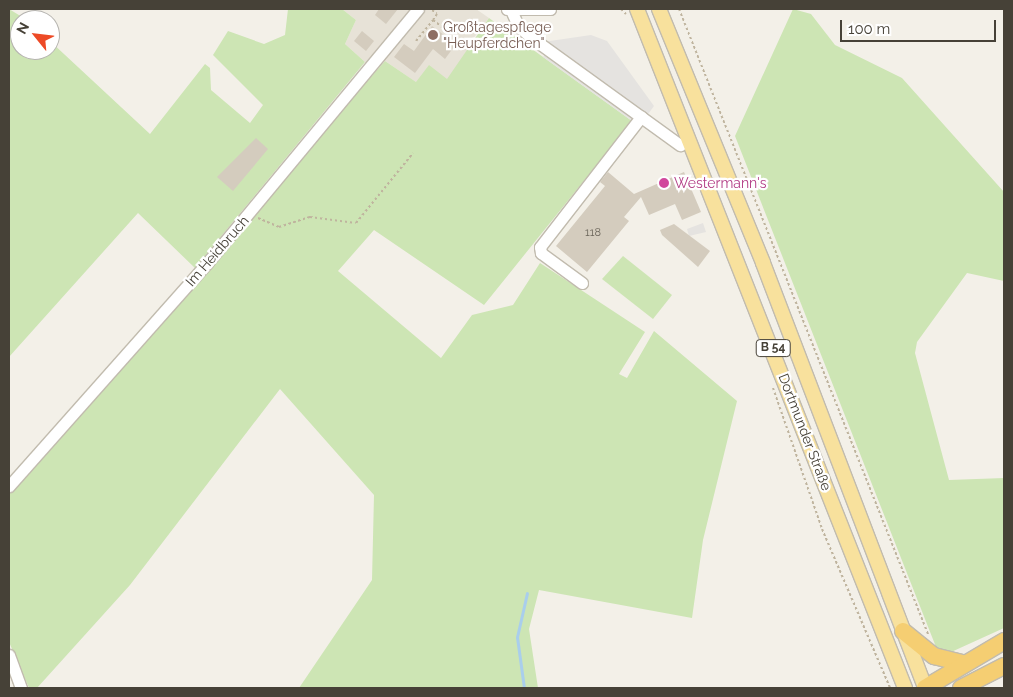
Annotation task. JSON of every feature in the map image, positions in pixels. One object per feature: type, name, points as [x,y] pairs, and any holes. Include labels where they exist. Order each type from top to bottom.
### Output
[{"type":"highway","points":[[903,631],[932,654],[962,662]]},
{"type":"highway","points":[[925,688],[962,662],[1004,642]]},
{"type":"highway","points":[[968,686],[1004,666]]},
{"type":"main road","name":"Dortmunder Straße","points":[[637,9],[905,688]]},
{"type":"main road","name":"Dortmunder Straße","points":[[659,9],[763,264],[925,688]]},
{"type":"street","name":"Im Heidbruch","points":[[9,486],[249,214],[418,9]]},
{"type":"street","points":[[550,9],[509,9],[518,26],[532,38],[680,144]]},
{"type":"street","points":[[582,283],[541,254],[540,247],[641,117]]},
{"type":"street","points":[[9,655],[21,688]]},
{"type":"path","points":[[621,9],[629,22]]},
{"type":"path","points":[[679,9],[923,621],[934,650],[932,654]]},
{"type":"path","points":[[416,41],[437,14],[432,10]]},
{"type":"path","points":[[433,20],[447,31],[444,35]]},
{"type":"path","points":[[249,214],[279,227],[310,216],[356,223],[413,153]]},
{"type":"path","points":[[772,386],[822,529],[890,688]]},
{"type":"shaded area","points":[[342,9],[476,9],[489,18],[469,44],[470,52],[435,95],[385,61],[364,84],[365,62],[345,44],[356,20]]},
{"type":"shaded area","points":[[591,35],[607,41],[654,106],[646,117],[543,42]]},
{"type":"shaded area","points":[[547,52],[636,116],[632,121],[543,57]]},
{"type":"shaded area","points":[[703,223],[706,232],[689,236],[687,229]]},
{"type":"green space","points":[[9,9],[11,10],[10,60],[60,60],[60,50],[150,134],[205,64],[210,68],[211,90],[250,123],[263,105],[213,55],[228,31],[264,44],[285,35],[288,9],[342,9],[356,20],[345,44],[365,62],[195,268],[138,213],[9,357]]},
{"type":"green space","points":[[793,9],[811,14],[835,45],[902,78],[1004,192],[1004,281],[967,273],[917,342],[915,353],[949,480],[1004,478],[1004,628],[949,653],[936,647],[735,136]]},
{"type":"green space","points":[[489,18],[632,121],[484,305],[374,230],[338,271],[441,358],[472,315],[513,305],[540,263],[645,332],[619,374],[627,378],[654,331],[737,401],[703,540],[692,618],[539,590],[529,629],[538,688],[299,688],[372,580],[374,495],[280,389],[130,585],[37,688],[29,688],[9,642],[9,489],[385,61],[416,82],[429,65],[447,79]]},
{"type":"green space","points":[[623,256],[672,295],[653,319],[602,279]]},
{"type":"building","points":[[379,9],[398,9],[386,24],[375,15]]},
{"type":"building","points":[[432,26],[456,44],[445,59],[433,49],[415,73],[394,57],[404,44],[414,51]]},
{"type":"building","points":[[362,31],[374,41],[366,51],[354,41]]},
{"type":"building","points":[[256,138],[268,149],[233,191],[217,177]]},
{"type":"building","points":[[608,172],[634,194],[684,172],[701,212],[682,220],[675,204],[649,215],[641,197],[624,217],[629,221],[587,272],[556,246],[605,186],[600,182]]},
{"type":"building","points":[[674,224],[710,251],[698,267],[662,235],[660,230]]},
{"type":"waterway","points":[[524,688],[517,637],[527,593]]},
{"type":"place","name":"Großtagespflege \"Heupferdchen\"","points":[[433,35]]},
{"type":"place","name":"Westermann's","points":[[664,183]]}]
